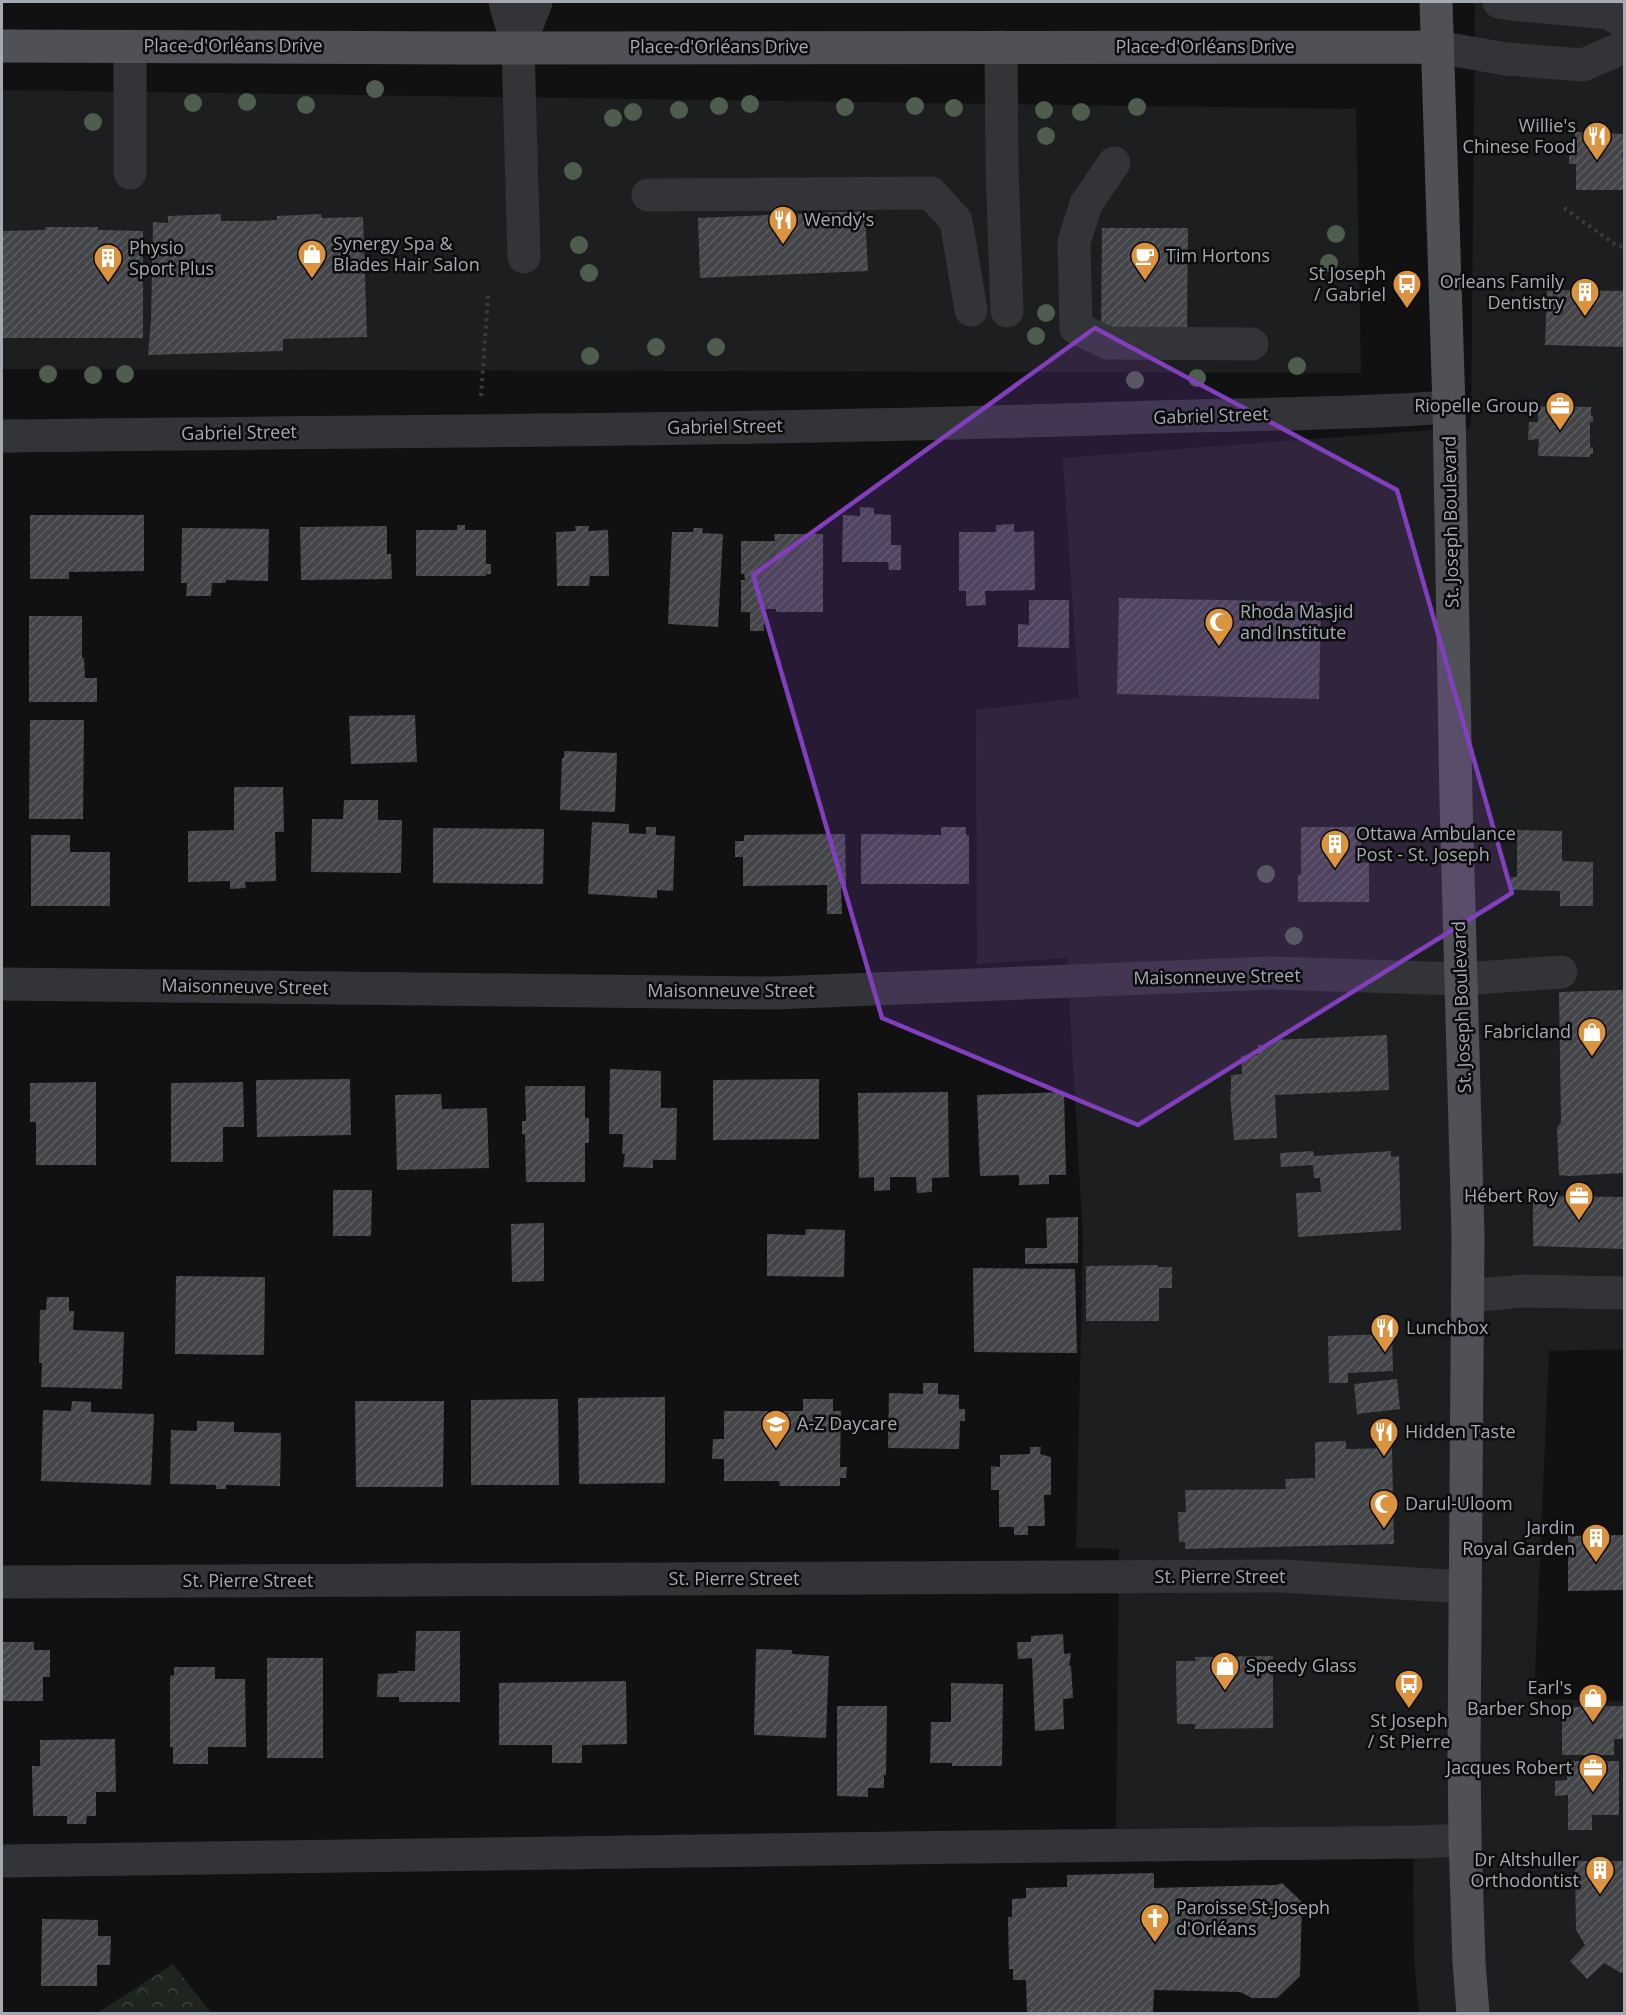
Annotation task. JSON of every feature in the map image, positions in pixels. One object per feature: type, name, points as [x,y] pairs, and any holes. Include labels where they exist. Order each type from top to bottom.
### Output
[{"type":"main road","name":"St. Joseph Boulevard","points":[[1436,2],[1449,407],[1468,1235],[1465,1840],[1473,2013]]},
{"type":"main road","name":"Place-d'Orléans Drive","points":[[2,46],[1437,47]]},
{"type":"street","points":[[505,2],[518,48],[524,257]]},
{"type":"street","points":[[518,48],[536,2]]},
{"type":"street","points":[[1499,2],[1609,13],[1624,22]]},
{"type":"street","points":[[130,46],[130,173]]},
{"type":"street","points":[[1001,47],[1007,311]]},
{"type":"street","points":[[1437,47],[1506,59],[1582,65],[1624,47]]},
{"type":"street","points":[[1114,163],[1086,204],[1074,242],[1076,328],[1108,343],[1252,344]]},
{"type":"street","points":[[648,195],[931,193],[956,221],[971,310]]},
{"type":"street","name":"Gabriel Street","points":[[2,436],[920,424],[1230,414],[1370,413],[1449,407]]},
{"type":"street","name":"Maisonneuve Street","points":[[2,984],[774,993],[1271,973],[1461,979],[1561,972]]},
{"type":"street","points":[[1467,1296],[1524,1291],[1624,1293]]},
{"type":"street","name":"St. Pierre Street","points":[[2,1582],[1282,1576],[1465,1587]]},
{"type":"street","points":[[2,1861],[1465,1840]]},
{"type":"path","points":[[1564,208],[1617,246],[1624,247]]},
{"type":"path","points":[[478,430],[488,296]]},
{"type":"highlighted area","points":[[1095,328],[1397,490],[1512,893],[1138,1125],[882,1018],[753,575]]},
{"type":"shaded area","points":[[1475,2],[1624,2],[1624,1349],[1549,1351],[1534,1699],[1624,1701],[1624,2013],[1419,2013],[1414,1959],[1413,1827],[1116,1828],[1119,1549],[1076,1548],[1083,1240],[1067,958],[977,964],[976,710],[1079,698],[1063,458],[1471,427]]},
{"type":"shaded area","points":[[2,90],[1356,109],[1361,373],[2,369]]},
{"type":"green space","points":[[173,1964],[211,2013],[97,2013]]},
{"type":"building","name":"Willie's Chinese Food","points":[[1575,132],[1624,134],[1624,153],[1622,153],[1624,190],[1576,190],[1576,164],[1569,164],[1569,149],[1575,150]]},
{"type":"building","name":"Wendy's","points":[[865,211],[868,271],[700,278],[698,218]]},
{"type":"building","points":[[221,214],[221,221],[277,220],[277,216],[321,214],[322,218],[363,217],[367,337],[283,339],[283,351],[148,355],[153,222],[168,223],[168,216]]},
{"type":"building","points":[[45,227],[98,227],[98,230],[143,231],[143,338],[2,338],[2,231],[45,230]]},
{"type":"building","name":"Tim Hortons","points":[[1102,228],[1188,228],[1187,333],[1101,333]]},
{"type":"building","name":"Orleans Family Dentistry","points":[[1547,290],[1624,291],[1624,347],[1545,345]]},
{"type":"building","name":"Riopelle Group","points":[[1538,406],[1591,407],[1593,422],[1590,422],[1590,448],[1593,447],[1593,454],[1590,454],[1590,457],[1538,456],[1539,439],[1528,440],[1529,422],[1538,422]]},
{"type":"building","points":[[860,507],[874,508],[874,514],[891,515],[891,545],[901,545],[901,570],[889,570],[888,562],[842,562],[843,515],[860,516]]},
{"type":"building","points":[[30,515],[144,515],[144,571],[69,572],[69,579],[30,579]]},
{"type":"building","points":[[1014,524],[1014,532],[1034,531],[1035,590],[985,591],[986,605],[966,606],[966,591],[959,591],[959,532],[996,532],[996,525]]},
{"type":"building","points":[[457,525],[465,525],[465,530],[486,530],[486,564],[491,564],[491,574],[486,574],[486,576],[416,576],[416,530],[457,530]]},
{"type":"building","points":[[387,526],[387,554],[391,554],[392,579],[301,580],[300,527]]},
{"type":"building","points":[[575,526],[589,526],[588,531],[608,530],[609,576],[590,576],[589,586],[557,586],[556,532],[576,531]]},
{"type":"building","points":[[182,528],[269,529],[268,581],[226,580],[226,583],[212,583],[211,596],[186,596],[187,583],[181,583]]},
{"type":"building","points":[[694,528],[703,528],[702,533],[723,534],[718,627],[668,624],[672,532],[693,532]]},
{"type":"building","points":[[774,534],[823,534],[823,612],[776,612],[776,609],[764,609],[764,631],[750,631],[750,612],[741,612],[741,580],[745,580],[744,574],[741,574],[741,541],[775,541]]},
{"type":"building","name":"Rhoda Masjid and Institute","points":[[1119,598],[1321,602],[1319,699],[1117,694]]},
{"type":"building","points":[[1029,600],[1069,600],[1069,648],[1018,647],[1018,624],[1029,625]]},
{"type":"building","points":[[29,616],[82,616],[82,658],[84,658],[85,678],[97,678],[97,702],[29,702]]},
{"type":"building","points":[[415,715],[417,762],[351,764],[349,716]]},
{"type":"building","points":[[30,720],[84,720],[83,819],[29,819]]},
{"type":"building","points":[[564,751],[617,753],[615,812],[560,810]]},
{"type":"building","points":[[234,787],[283,787],[284,832],[275,832],[276,881],[245,882],[246,888],[230,889],[230,881],[188,882],[188,831],[234,830]]},
{"type":"building","points":[[344,800],[378,800],[378,820],[402,820],[401,873],[311,872],[312,819],[343,819]]},
{"type":"building","points":[[592,822],[629,824],[629,833],[646,834],[646,827],[656,827],[656,835],[675,836],[673,891],[657,890],[657,898],[588,894]]},
{"type":"building","points":[[941,827],[966,827],[966,835],[969,835],[969,884],[861,884],[861,834],[941,835]]},
{"type":"building","name":"Ottawa Ambulance Post - St. Joseph","points":[[1301,827],[1361,827],[1361,862],[1369,863],[1369,902],[1298,902],[1298,875],[1301,875]]},
{"type":"building","points":[[433,828],[544,829],[543,884],[433,883]]},
{"type":"building","points":[[1517,830],[1562,831],[1562,861],[1593,862],[1593,906],[1560,906],[1560,891],[1511,890],[1511,877],[1517,877]]},
{"type":"building","points":[[845,834],[846,885],[841,885],[842,914],[827,914],[827,885],[743,886],[743,857],[735,857],[735,841],[744,841],[744,835]]},
{"type":"building","points":[[31,835],[70,835],[70,852],[110,852],[110,906],[31,906]]},
{"type":"building","name":"Fabricland","points":[[1624,990],[1624,1173],[1559,1175],[1557,1128],[1561,1122],[1559,992]]},
{"type":"building","points":[[1387,1035],[1389,1090],[1275,1095],[1277,1138],[1234,1140],[1230,1094],[1231,1075],[1242,1074],[1241,1056],[1258,1055],[1258,1045],[1273,1044],[1273,1040]]},
{"type":"building","points":[[610,1069],[661,1071],[661,1108],[677,1108],[676,1160],[653,1160],[653,1168],[623,1167],[625,1154],[622,1154],[623,1134],[609,1134]]},
{"type":"building","points":[[350,1079],[351,1135],[257,1137],[256,1080]]},
{"type":"building","points":[[819,1079],[819,1139],[713,1140],[713,1080]]},
{"type":"building","points":[[96,1082],[96,1165],[36,1165],[36,1122],[30,1122],[30,1083]]},
{"type":"building","points":[[243,1082],[244,1127],[223,1127],[223,1162],[171,1162],[171,1083]]},
{"type":"building","points":[[525,1086],[585,1086],[585,1118],[589,1118],[589,1143],[585,1143],[585,1182],[526,1182],[525,1134],[522,1134],[522,1121],[526,1121]]},
{"type":"building","points":[[948,1092],[949,1177],[932,1178],[932,1192],[917,1193],[916,1177],[890,1177],[890,1190],[874,1191],[874,1177],[859,1178],[858,1093]]},
{"type":"building","points":[[1064,1092],[1066,1175],[1049,1175],[1049,1184],[1019,1185],[1019,1175],[980,1176],[977,1095]]},
{"type":"building","points":[[441,1094],[442,1109],[487,1108],[489,1168],[397,1170],[395,1095]]},
{"type":"building","points":[[1313,1151],[1314,1156],[1391,1151],[1391,1157],[1399,1156],[1401,1230],[1298,1237],[1296,1193],[1321,1192],[1320,1178],[1314,1178],[1313,1165],[1281,1167],[1280,1153]]},
{"type":"building","points":[[333,1190],[372,1190],[371,1236],[333,1236]]},
{"type":"building","name":"Hébert Roy","points":[[1533,1196],[1624,1197],[1624,1249],[1533,1246]]},
{"type":"building","points":[[1078,1217],[1078,1263],[1025,1264],[1025,1248],[1047,1248],[1046,1218]]},
{"type":"building","points":[[544,1223],[544,1281],[512,1282],[511,1224]]},
{"type":"building","points":[[806,1229],[845,1230],[844,1277],[767,1276],[767,1234],[805,1235]]},
{"type":"building","points":[[1157,1265],[1158,1267],[1172,1267],[1172,1288],[1159,1288],[1159,1321],[1086,1321],[1086,1266]]},
{"type":"building","points":[[973,1268],[1075,1269],[1077,1353],[974,1352]]},
{"type":"building","points":[[176,1276],[265,1277],[264,1355],[175,1354]]},
{"type":"building","points":[[47,1297],[69,1297],[69,1311],[74,1311],[73,1330],[124,1332],[122,1389],[41,1387],[40,1310],[46,1310]]},
{"type":"building","points":[[1392,1334],[1393,1371],[1348,1373],[1348,1383],[1329,1383],[1328,1336]]},
{"type":"building","points":[[1397,1379],[1400,1409],[1357,1414],[1354,1384]]},
{"type":"building","points":[[923,1383],[938,1383],[938,1394],[959,1395],[959,1409],[965,1409],[965,1421],[960,1421],[959,1449],[888,1448],[889,1393],[923,1394]]},
{"type":"building","points":[[665,1397],[665,1483],[579,1484],[578,1398]]},
{"type":"building","points":[[558,1399],[559,1485],[471,1485],[471,1400]]},
{"type":"building","name":"A-Z Daycare","points":[[803,1399],[833,1399],[833,1411],[841,1411],[840,1467],[847,1467],[846,1478],[840,1478],[840,1486],[780,1486],[779,1481],[724,1481],[724,1459],[712,1459],[713,1439],[724,1439],[724,1411],[803,1411]]},
{"type":"building","points":[[72,1401],[91,1402],[91,1412],[154,1414],[151,1485],[41,1481],[43,1410],[71,1411]]},
{"type":"building","points":[[355,1401],[444,1401],[443,1487],[356,1487]]},
{"type":"building","points":[[197,1421],[234,1422],[234,1432],[281,1433],[280,1486],[226,1485],[226,1489],[216,1489],[216,1485],[170,1484],[171,1430],[197,1431]]},
{"type":"building","points":[[1346,1441],[1346,1449],[1392,1448],[1394,1544],[1185,1549],[1185,1542],[1179,1542],[1178,1512],[1186,1512],[1185,1490],[1286,1489],[1285,1479],[1315,1478],[1315,1442]]},
{"type":"building","points":[[1030,1447],[1041,1447],[1040,1454],[1051,1457],[1051,1495],[1044,1495],[1045,1526],[1028,1526],[1028,1535],[1014,1535],[1014,1527],[999,1527],[999,1490],[991,1490],[991,1466],[1000,1467],[1000,1455],[1030,1454]]},
{"type":"building","name":"Jardin Royal Garden","points":[[1624,1535],[1624,1590],[1568,1591],[1568,1536]]},
{"type":"building","points":[[416,1631],[460,1631],[460,1702],[399,1702],[399,1697],[377,1697],[378,1674],[415,1671]]},
{"type":"building","points":[[1063,1634],[1064,1654],[1071,1653],[1069,1666],[1071,1666],[1073,1698],[1063,1699],[1064,1729],[1035,1731],[1032,1658],[1018,1659],[1017,1642],[1031,1642],[1031,1636]]},
{"type":"building","points":[[2,1642],[34,1642],[34,1650],[50,1650],[50,1677],[43,1677],[43,1701],[2,1701]]},
{"type":"building","points":[[756,1649],[792,1650],[792,1654],[829,1656],[826,1738],[754,1735]]},
{"type":"building","name":"Speedy Glass","points":[[1273,1656],[1273,1728],[1195,1729],[1195,1724],[1177,1724],[1176,1661],[1196,1661],[1195,1657]]},
{"type":"building","points":[[267,1658],[323,1658],[323,1758],[267,1758]]},
{"type":"building","points":[[174,1667],[215,1667],[215,1679],[245,1679],[246,1747],[208,1747],[208,1764],[173,1764],[173,1747],[170,1747],[170,1676],[174,1675]]},
{"type":"building","points":[[626,1681],[627,1744],[582,1745],[582,1763],[552,1763],[552,1745],[499,1745],[499,1683]]},
{"type":"building","points":[[951,1683],[1003,1684],[1002,1766],[952,1766],[952,1763],[930,1763],[931,1722],[951,1722]]},
{"type":"building","points":[[837,1706],[887,1706],[884,1788],[868,1788],[868,1797],[837,1796]]},
{"type":"building","name":"Earl's Barber Shop","points":[[1624,1706],[1624,1739],[1614,1739],[1614,1755],[1562,1755],[1562,1707]]},
{"type":"building","points":[[115,1739],[116,1792],[96,1792],[96,1816],[87,1816],[86,1824],[67,1824],[67,1816],[33,1816],[32,1766],[40,1766],[40,1740]]},
{"type":"building","points":[[1566,1761],[1619,1761],[1619,1815],[1592,1815],[1592,1830],[1568,1830],[1568,1795],[1555,1796],[1555,1781],[1567,1780]]},
{"type":"building","name":"Dr Altshuller Orthodontist","points":[[1575,1861],[1624,1861],[1624,1973],[1604,1963],[1587,1979],[1570,1961],[1585,1945],[1576,1930]]},
{"type":"building","name":"Paroisse St-Joseph d'Orléans","points":[[1154,1873],[1154,1888],[1282,1883],[1302,1902],[1300,1976],[1277,1998],[1252,1998],[1240,1992],[1154,1990],[1153,2012],[1027,2013],[1026,1980],[1013,1980],[1013,1969],[1009,1969],[1008,1917],[1012,1917],[1012,1899],[1026,1898],[1026,1888],[1067,1887],[1067,1875]]},
{"type":"building","points":[[42,1919],[98,1920],[98,1936],[111,1936],[110,1965],[97,1965],[97,1986],[41,1986]]},
{"type":"place","name":"Willie's Chinese Food","points":[[1597,162]]},
{"type":"place","name":"Wendy's","points":[[783,246]]},
{"type":"place","name":"Synergy Spa & Blades Hair Salon","points":[[312,280]]},
{"type":"place","name":"Tim Hortons","points":[[1145,282]]},
{"type":"place","name":"Physio Sport Plus","points":[[108,284]]},
{"type":"place","name":"St Joseph / Gabriel","points":[[1407,310]]},
{"type":"place","name":"Orleans Family Dentistry","points":[[1585,318]]},
{"type":"place","name":"Riopelle Group","points":[[1560,432]]},
{"type":"place","name":"Rhoda Masjid and Institute","points":[[1219,648]]},
{"type":"place","name":"Ottawa Ambulance Post - St. Joseph","points":[[1335,870]]},
{"type":"place","name":"Fabricland","points":[[1592,1058]]},
{"type":"place","name":"Hébert Roy","points":[[1579,1222]]},
{"type":"place","name":"Lunchbox","points":[[1385,1354]]},
{"type":"place","name":"A-Z Daycare","points":[[776,1450]]},
{"type":"place","name":"Hidden Taste","points":[[1384,1458]]},
{"type":"place","name":"Darul-Uloom","points":[[1384,1530]]},
{"type":"place","name":"Jardin Royal Garden","points":[[1596,1564]]},
{"type":"place","name":"Speedy Glass","points":[[1225,1692]]},
{"type":"place","name":"St Joseph / St Pierre","points":[[1409,1710]]},
{"type":"place","name":"Earl's Barber Shop","points":[[1593,1724]]},
{"type":"place","name":"Jacques Robert","points":[[1593,1794]]},
{"type":"place","name":"Dr Altshuller Orthodontist","points":[[1600,1896]]},
{"type":"place","name":"Paroisse St-Joseph d'Orléans","points":[[1155,1944]]}]
